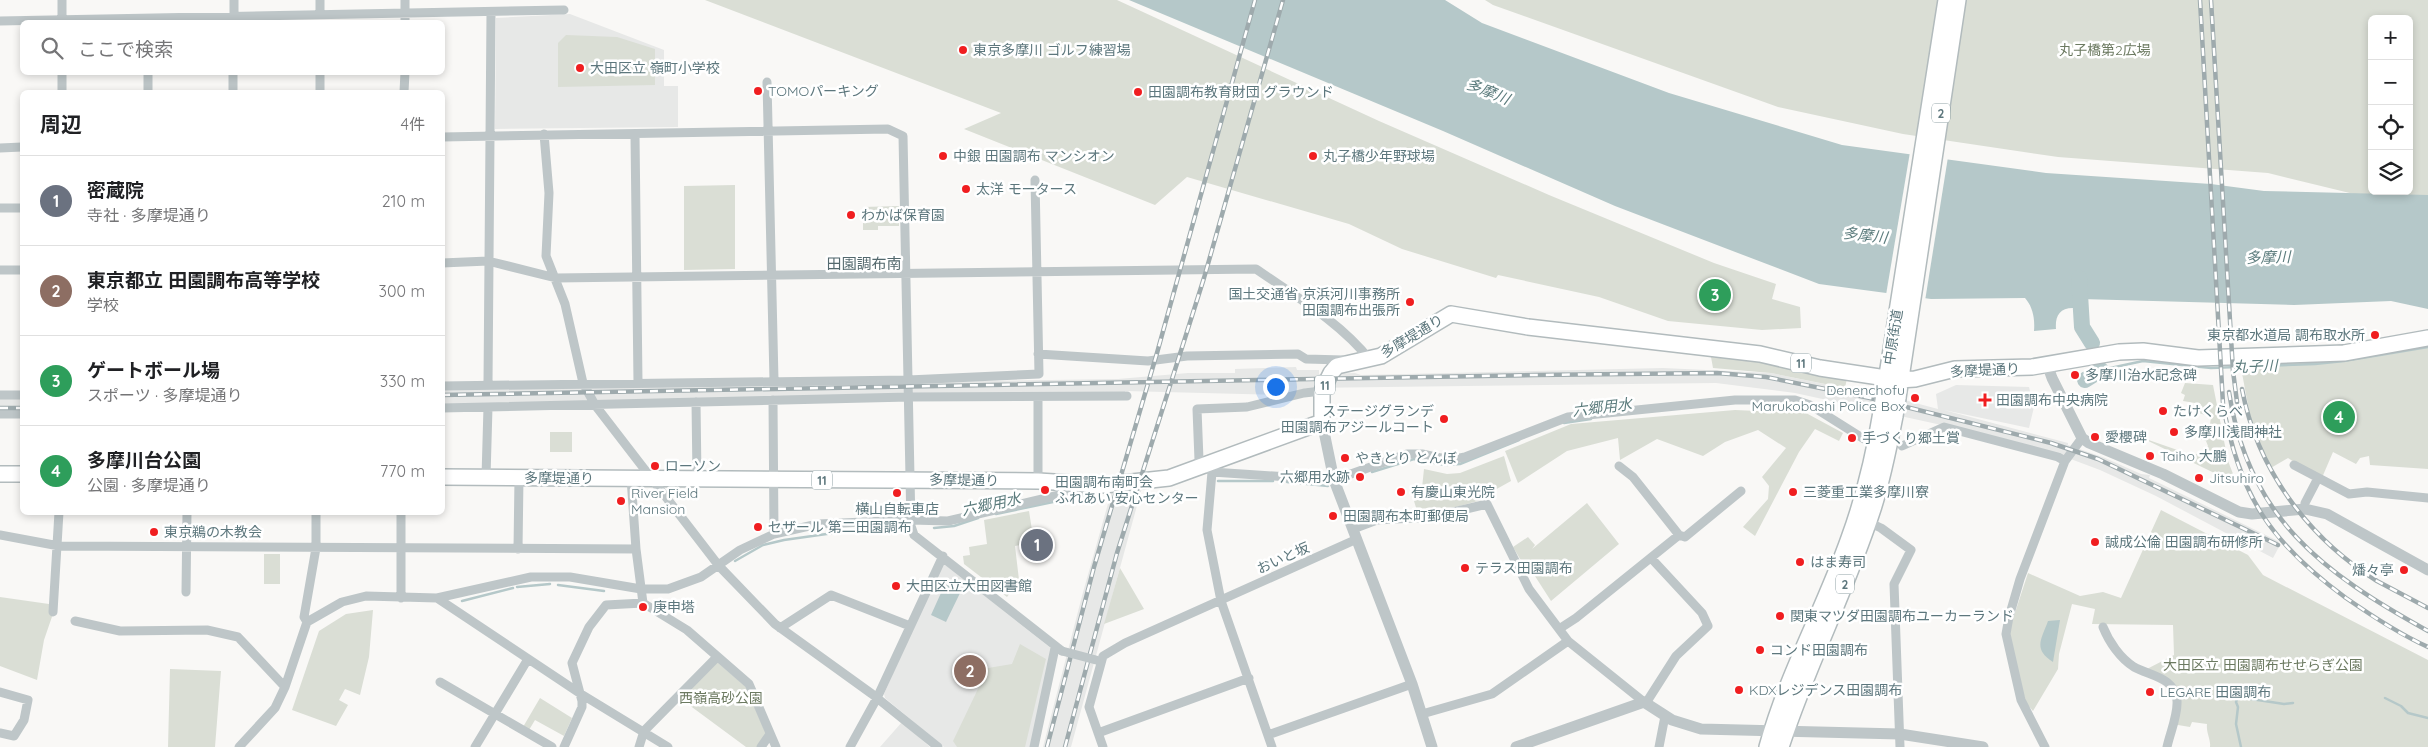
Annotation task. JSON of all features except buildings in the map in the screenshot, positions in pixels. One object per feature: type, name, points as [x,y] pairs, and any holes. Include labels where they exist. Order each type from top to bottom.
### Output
[{"type":"main road","name":"中原街道","points":[[1767,747],[1779,731],[1846,582],[1868,522],[1885,466],[1888,414],[1946,0]]},
{"type":"main road","name":"中原街道","points":[[1895,362],[1958,0]]},
{"type":"main road","name":"多摩堤通り","points":[[445,477],[1038,481],[1104,484],[1169,478],[1208,469],[1322,422],[1322,391],[1331,373],[1337,366],[1381,356],[1451,314],[1528,327],[1760,354],[1820,368],[1893,379],[1915,379],[1955,369],[2026,368],[2131,351],[2198,358],[2344,353],[2428,338]]},
{"type":"main road","name":"中原街道","points":[[1781,747],[1779,731],[1792,672],[1850,536],[1888,414]]},
{"type":"main road","points":[[0,474],[20,474]]},
{"type":"street","points":[[62,0],[62,20]]},
{"type":"street","points":[[234,0],[234,20],[405,19],[564,10]]},
{"type":"street","points":[[320,0],[320,18]]},
{"type":"street","points":[[405,0],[405,19]]},
{"type":"street","points":[[488,384],[491,13]]},
{"type":"street","points":[[0,21],[20,21]]},
{"type":"street","points":[[62,75],[62,90]]},
{"type":"street","points":[[148,75],[148,90]]},
{"type":"street","points":[[233,75],[233,90]]},
{"type":"street","points":[[320,75],[320,90]]},
{"type":"street","points":[[404,75],[404,90]]},
{"type":"street","points":[[767,82],[774,380]]},
{"type":"street","points":[[445,137],[888,129],[901,134],[904,139],[911,520],[914,535],[1058,649],[1099,661],[1089,707],[1103,747]]},
{"type":"street","points":[[544,134],[549,193],[546,256],[565,304],[583,383],[595,405],[719,566],[780,628],[877,698],[938,747]]},
{"type":"street","points":[[635,134],[638,382]]},
{"type":"street","points":[[0,148],[20,147]]},
{"type":"street","points":[[445,386],[774,380],[908,380],[1039,374],[1036,180]]},
{"type":"street","points":[[0,208],[20,208]]},
{"type":"street","points":[[445,263],[488,261],[556,278],[1256,269],[1318,312],[1360,348],[1370,360]]},
{"type":"street","points":[[0,270],[20,270]]},
{"type":"street","points":[[1038,354],[1148,360],[1188,356],[1298,354],[1306,360],[1346,360],[1349,364]]},
{"type":"street","points":[[2048,364],[2052,378],[2082,438],[2125,460],[2163,474],[2239,512],[2252,514],[2305,508],[2327,514],[2428,570]]},
{"type":"street","points":[[1322,391],[1304,393],[1247,407],[1197,409],[1199,460],[1208,469],[1334,480],[1407,454],[1422,454],[1450,460],[1465,457],[1568,417],[1735,400],[1795,400],[1810,404],[1864,439]]},
{"type":"street","points":[[0,395],[20,395]]},
{"type":"street","points":[[445,408],[909,397],[1127,396]]},
{"type":"street","points":[[1038,397],[1038,481]]},
{"type":"street","points":[[774,400],[774,534]]},
{"type":"street","points":[[696,402],[698,478]]},
{"type":"street","points":[[486,477],[488,407]]},
{"type":"street","points":[[0,414],[20,414]]},
{"type":"street","points":[[1322,422],[1334,480],[1412,684],[1432,747]]},
{"type":"street","points":[[1902,446],[1944,427],[2065,461]]},
{"type":"street","points":[[2045,747],[2022,700],[2006,634],[2020,579],[2065,461],[2082,438]]},
{"type":"street","points":[[2294,465],[2348,494],[2367,492],[2428,498]]},
{"type":"street","points":[[1619,466],[1632,477],[1679,534],[1685,537],[1742,490]]},
{"type":"street","points":[[1208,469],[1207,530],[1221,601],[1272,747]]},
{"type":"street","points":[[518,548],[519,478]]},
{"type":"street","points":[[631,478],[636,549],[643,603]]},
{"type":"street","points":[[2305,508],[2305,503],[2318,478]]},
{"type":"street","points":[[239,747],[275,708],[285,686],[307,622],[342,602],[366,596],[437,598],[531,577],[570,577],[642,589],[668,589],[701,577],[740,550],[774,534],[818,524],[911,520],[948,521],[1104,484]]},
{"type":"street","name":"おいと坂","points":[[1099,661],[1103,656],[1125,643],[1221,601],[1355,534],[1377,520],[1432,517],[1487,504],[1529,589],[1559,629]]},
{"type":"street","points":[[53,612],[59,546],[59,515]]},
{"type":"street","points":[[186,592],[187,515]]},
{"type":"street","points":[[307,622],[304,617],[316,548],[316,515]]},
{"type":"street","points":[[401,515],[401,598]]},
{"type":"street","points":[[1868,522],[1881,528],[1911,550],[1894,584],[1900,747]]},
{"type":"street","points":[[1679,534],[1576,618],[1559,629],[1568,641],[1645,703],[1680,724],[1701,729],[1900,734],[1983,747]]},
{"type":"street","points":[[0,535],[59,546],[636,549]]},
{"type":"street","points":[[850,747],[877,698],[942,556]]},
{"type":"street","points":[[1516,747],[1645,703],[1676,656],[1708,626],[1702,614],[1651,558]]},
{"type":"street","points":[[780,628],[831,595],[910,626]]},
{"type":"street","points":[[437,598],[581,694],[668,747]]},
{"type":"street","points":[[564,747],[582,707],[581,694],[572,664],[589,627],[606,605],[643,603],[687,630],[749,684],[776,747]]},
{"type":"street","points":[[75,621],[120,631],[207,630],[238,637],[285,686]]},
{"type":"street","points":[[2103,627],[2115,648],[2133,667],[2162,677],[2174,692],[2177,700],[2176,708],[2167,747]]},
{"type":"street","points":[[1422,714],[1492,694],[1568,641]]},
{"type":"street","points":[[1034,747],[1058,649]]},
{"type":"street","points":[[640,747],[644,732],[717,657]]},
{"type":"street","points":[[475,747],[528,659]]},
{"type":"street","points":[[1098,733],[1249,678]]},
{"type":"street","points":[[440,682],[552,747]]},
{"type":"street","points":[[1268,735],[1412,684]]},
{"type":"street","points":[[0,692],[28,700],[24,720],[14,736],[0,733]]},
{"type":"street","points":[[1659,747],[1665,716]]},
{"type":"street","points":[[761,747],[770,734]]},
{"type":"shaded area","name":"大田区立 嶺町小学校","points":[[570,14],[664,50],[664,86],[678,86],[678,127],[495,129],[496,18]]},
{"type":"shaded area","points":[[1296,367],[1297,370],[1319,370],[1319,374],[1355,373],[1361,375],[1663,368],[1771,373],[1844,388],[1845,386],[1874,392],[1938,409],[1936,394],[1956,385],[2029,387],[2034,407],[2029,428],[1944,410],[2068,443],[2068,445],[2105,458],[2141,474],[2150,475],[2149,478],[2278,541],[2280,545],[2273,558],[2156,496],[2100,470],[2060,455],[1969,431],[1795,393],[1716,383],[1306,388],[1285,395],[1125,391],[1125,394],[445,405],[445,389],[1118,379],[1188,373],[1235,373],[1235,369]]},
{"type":"shaded area","points":[[20,397],[20,412],[0,412],[0,398]]},
{"type":"shaded area","points":[[1141,491],[1071,747],[1043,747],[1111,493]]},
{"type":"shaded area","points":[[944,564],[1052,649],[1030,747],[944,747],[885,698],[884,694],[940,566]]},
{"type":"shaded area","points":[[902,722],[930,747],[880,747]]},
{"type":"green space","points":[[705,0],[1117,0],[1379,121],[1549,195],[1714,263],[1776,284],[1772,299],[1800,307],[1801,328],[1762,330],[1668,321],[1599,297],[1498,275],[1496,278],[1402,249],[1349,224],[1187,177],[1155,205],[964,129],[1001,113]]},
{"type":"green space","name":"丸子橋第2広場","points":[[1485,0],[2428,0],[2428,212],[2268,173],[2058,157],[1903,134],[1778,107],[1493,5]]},
{"type":"green space","points":[[566,35],[617,37],[655,49],[655,85],[558,87],[558,43]]},
{"type":"green space","points":[[735,185],[735,269],[684,270],[684,186]]},
{"type":"green space","points":[[899,206],[899,226],[878,226],[878,230],[863,230],[863,207]]},
{"type":"green space","points":[[2428,338],[2428,469],[2370,465],[2369,456],[2360,458],[2356,464],[2333,452],[2321,480],[2288,458],[2269,469],[2253,432],[2239,357]]},
{"type":"green space","points":[[1711,357],[1771,363],[1847,378],[1845,388],[1771,373],[1713,368]]},
{"type":"green space","points":[[2185,383],[2213,385],[2228,461],[2237,484],[2140,437],[2186,453],[2203,455],[2208,446],[2206,441],[2196,438],[2195,433],[2209,432],[2211,417],[2199,413],[2201,404],[2183,401],[2185,395],[2181,393]]},
{"type":"green space","points":[[1735,410],[1806,413],[1843,433],[1839,441],[1815,429],[1799,452],[1755,536],[1743,527],[1768,499],[1769,486],[1762,477],[1786,448],[1758,430],[1725,442],[1703,456],[1657,439],[1620,460],[1618,438],[1567,451],[1518,483],[1505,451],[1571,424]]},
{"type":"green space","points":[[550,432],[572,432],[572,452],[550,452]]},
{"type":"green space","points":[[1504,456],[1511,481],[1493,491],[1489,498],[1434,513],[1418,514],[1414,501],[1418,499],[1418,488],[1422,488],[1424,469],[1447,474],[1460,473]]},
{"type":"green space","points":[[1587,503],[1619,544],[1551,601],[1533,573],[1529,574],[1513,547],[1528,537],[1535,545],[1532,549]]},
{"type":"green space","name":"大田区立 田園調布せせらぎ公園","points":[[2161,510],[2248,555],[2263,575],[2428,660],[2428,747],[2210,747],[2207,724],[2192,722],[2190,727],[2172,724],[2176,708],[2167,682],[2145,670],[2174,655],[2173,625],[2092,624],[2095,609],[2072,604],[2059,654],[2058,669],[2033,711],[2026,703],[2008,634],[2028,573],[2080,596],[2103,592],[2121,598]]},
{"type":"green space","points":[[1029,511],[1034,543],[1015,546],[1019,580],[1007,597],[964,564],[963,556],[970,555],[969,547],[987,544],[984,520]]},
{"type":"green space","points":[[264,554],[280,554],[280,584],[264,584]]},
{"type":"green space","points":[[1120,568],[1144,609],[1104,624]]},
{"type":"green space","points":[[0,597],[56,605],[44,640],[37,680],[0,666]]},
{"type":"green space","points":[[373,610],[369,657],[360,695],[345,689],[339,700],[348,705],[336,726],[292,710],[319,631],[346,614]]},
{"type":"green space","points":[[1020,644],[1046,659],[1025,747],[957,747],[953,741],[988,668],[1012,664]]},
{"type":"green space","name":"西嶺高砂公園","points":[[716,661],[746,687],[766,734],[757,747],[746,747],[681,699]]},
{"type":"green space","points":[[170,669],[221,671],[215,747],[168,747]]},
{"type":"green space","points":[[540,698],[572,718],[564,736],[535,720],[529,730],[523,727]]},
{"type":"water","name":"多摩川","points":[[1129,0],[1445,0],[1482,23],[1669,93],[1842,145],[2046,173],[2211,184],[2264,191],[2428,195],[2428,309],[2391,301],[2294,305],[2081,299],[2073,308],[2061,311],[2057,317],[2056,329],[2034,331],[2033,313],[2025,298],[1931,299],[1819,284],[1615,206],[1443,131]]},
{"type":"water","points":[[945,584],[961,591],[946,622],[931,615]]},
{"type":"water","points":[[2060,620],[2053,662],[2043,653],[2040,644],[2048,621]]},
{"type":"pier","points":[[1910,152],[1948,157],[1925,301],[1886,295]]},
{"type":"waterway","points":[[2079,278],[2082,327],[2092,343]]},
{"type":"waterway","name":"丸子川","points":[[2099,367],[2101,370],[2143,361],[2211,368],[2315,364],[2428,347]]},
{"type":"waterway","name":"丸子川","points":[[2085,380],[2101,370]]},
{"type":"waterway","name":"六郷用水","points":[[1564,423],[1591,419]]},
{"type":"waterway","name":"六郷用水","points":[[1372,472],[1414,459],[1445,465],[1460,464],[1519,440]]},
{"type":"waterway","name":"六郷用水","points":[[1218,481],[1273,481]]},
{"type":"waterway","name":"六郷用水","points":[[1287,482],[1328,486]]},
{"type":"waterway","points":[[1064,500],[1083,495]]},
{"type":"waterway","name":"六郷用水","points":[[996,514],[1053,502]]},
{"type":"waterway","name":"六郷用水","points":[[934,528],[954,526],[978,518]]},
{"type":"waterway","points":[[735,561],[763,545],[784,540],[862,529],[877,531],[900,530]]},
{"type":"waterway","points":[[517,587],[550,584]]},
{"type":"waterway","points":[[558,585],[604,591]]},
{"type":"waterway","points":[[462,601],[513,588]]},
{"type":"waterway","points":[[2241,747],[2236,724],[2238,707],[2236,702],[2238,697],[2284,704],[2293,703]]},
{"type":"waterway","points":[[2385,698],[2401,706],[2408,713],[2428,718]]},
{"type":"railway","points":[[1047,747],[1094,567],[1157,353],[1255,0]]},
{"type":"railway","points":[[1065,747],[1117,553],[1204,278],[1283,0]]},
{"type":"railway","points":[[2200,0],[2223,404],[2238,465],[2262,515],[2278,537],[2297,557],[2320,578],[2356,605],[2396,631],[2428,647]]},
{"type":"railway","points":[[2211,0],[2233,371],[2237,402]]},
{"type":"railway","points":[[445,395],[1535,375],[1717,373],[1766,377],[1870,398],[2051,443],[2098,459],[2278,545]]},
{"type":"railway","points":[[2242,389],[2249,418],[2273,474],[2289,499],[2308,522],[2352,564],[2377,581],[2428,608]]},
{"type":"railway","points":[[2229,392],[2239,436],[2253,474],[2273,508],[2296,537],[2324,563],[2355,587],[2428,631]]},
{"type":"railway","points":[[0,408],[20,408]]},
{"type":"place","name":"東京多摩川 ゴルフ練習場","points":[[963,50]]},
{"type":"place","name":"大田区立 嶺町小学校","points":[[580,68]]},
{"type":"place","name":"TOMOパーキング","points":[[758,91]]},
{"type":"place","name":"田園調布教育財団 グラウンド","points":[[1138,92]]},
{"type":"place","name":"中銀 田園調布 マンシオン","points":[[943,156]]},
{"type":"place","name":"丸子橋少年野球場","points":[[1313,156]]},
{"type":"place","name":"太洋 モータース","points":[[966,189]]},
{"type":"place","name":"わかば保育園","points":[[851,215]]},
{"type":"place","name":"ゲートボール場","points":[[1715,295]]},
{"type":"place","name":"国土交通省 京浜河川事務所 田園調布出張所","points":[[1410,302]]},
{"type":"place","name":"東京都水道局 調布取水所","points":[[2375,335]]},
{"type":"place","name":"多摩川治水記念碑","points":[[2075,375]]},
{"type":"place","name":"Denenchofu Marukobashi Police Box","points":[[1915,398]]},
{"type":"place","name":"田園調布中央病院","points":[[1985,400]]},
{"type":"place","name":"たけくらべ","points":[[2163,411]]},
{"type":"place","name":"多摩川台公園","points":[[2339,417]]},
{"type":"place","name":"ステージグランデ 田園調布アジールコート","points":[[1444,419]]},
{"type":"place","name":"多摩川浅間神社","points":[[2174,432]]},
{"type":"place","name":"愛櫻碑","points":[[2095,437]]},
{"type":"place","name":"手づくり郷土賞","points":[[1852,438]]},
{"type":"place","name":"Taiho 大鵬","points":[[2150,456]]},
{"type":"place","name":"やきとり とんぼ","points":[[1345,458]]},
{"type":"place","name":"ローソン","points":[[655,466]]},
{"type":"place","name":"六郷用水跡","points":[[1360,477]]},
{"type":"place","name":"Jitsuhiro","points":[[2199,478]]},
{"type":"place","name":"田園調布南町会 ふれあい 安心センター","points":[[1045,490]]},
{"type":"place","name":"有慶山東光院","points":[[1401,492]]},
{"type":"place","name":"三菱重工業多摩川寮","points":[[1793,492]]},
{"type":"place","name":"横山自転車店","points":[[897,493]]},
{"type":"place","name":"River Field Mansion","points":[[621,501]]},
{"type":"place","name":"田園調布本町郵便局","points":[[1333,516]]},
{"type":"place","name":"セザール 第二田園調布","points":[[758,527]]},
{"type":"place","name":"東京鵜の木教会","points":[[154,532]]},
{"type":"place","name":"誠成公倫 田園調布研修所","points":[[2095,542]]},
{"type":"place","name":"密蔵院","points":[[1037,545]]},
{"type":"place","name":"はま寿司","points":[[1800,562]]},
{"type":"place","name":"テラス田園調布","points":[[1465,568]]},
{"type":"place","name":"燔々亭","points":[[2404,570]]},
{"type":"place","name":"大田区立大田図書館","points":[[896,586]]},
{"type":"place","name":"庚申塔","points":[[643,607]]},
{"type":"place","name":"関東マツダ田園調布ユーカーランド","points":[[1780,616]]},
{"type":"place","name":"コンド田園調布","points":[[1760,650]]},
{"type":"place","name":"東京都立 田園調布高等学校","points":[[970,671]]},
{"type":"place","name":"KDXレジデンス田園調布","points":[[1739,690]]},
{"type":"place","name":"LEGARE 田園調布","points":[[2150,692]]},
{"type":"district","name":"田園調布南","points":[[864,263]]}]
